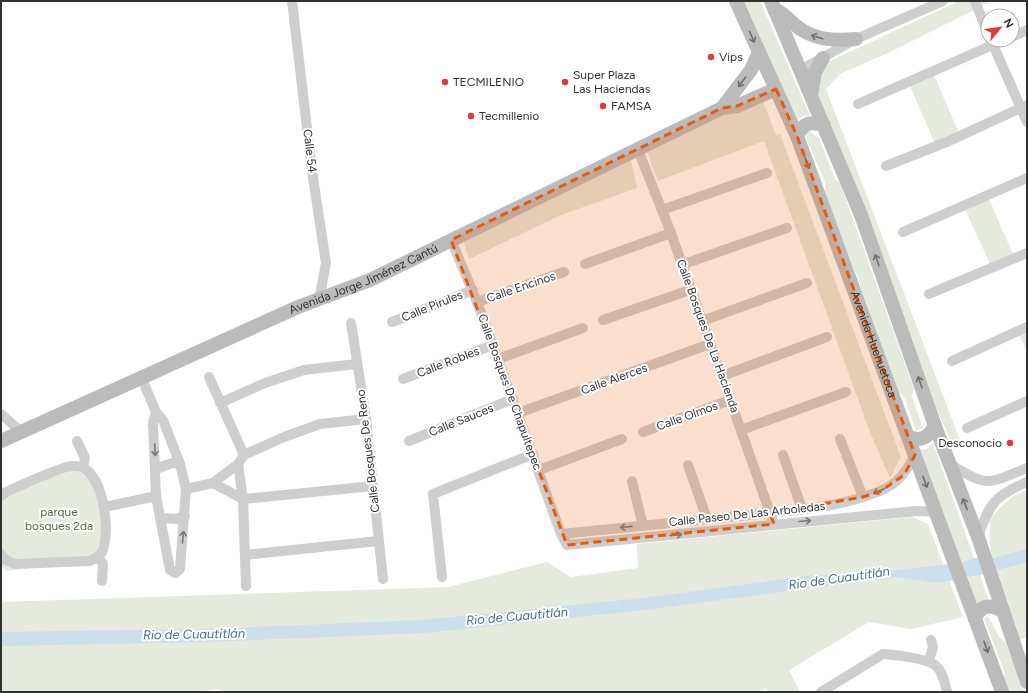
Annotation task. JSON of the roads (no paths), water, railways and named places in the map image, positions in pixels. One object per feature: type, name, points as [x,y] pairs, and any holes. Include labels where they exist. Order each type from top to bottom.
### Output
[{"type":"main road","name":"Avenida Huehuetoca","points":[[736,1],[797,136],[909,436],[1002,692]]},
{"type":"main road","points":[[772,5],[807,33],[835,41],[856,40]]},
{"type":"main road","points":[[772,5],[861,215],[935,426],[978,537],[991,574],[1001,610],[1027,682]]},
{"type":"main road","name":"Avenida Jorge Jiménez Cantú","points":[[722,108],[751,70],[759,52]]},
{"type":"main road","points":[[811,95],[816,72],[823,58]]},
{"type":"main road","name":"Avenida Jorge Jiménez Cantú","points":[[1,441],[298,307],[370,280],[722,108],[737,106],[776,89]]},
{"type":"main road","points":[[797,136],[801,128],[807,123],[815,122],[824,125]]},
{"type":"main road","points":[[909,436],[916,439],[923,439],[930,435],[935,426]]},
{"type":"main road","points":[[975,619],[978,611],[985,606],[993,606],[1001,610]]},
{"type":"street","name":"Calle 54","points":[[292,1],[312,171],[326,263],[319,300]]},
{"type":"street","points":[[800,70],[856,40],[943,1]]},
{"type":"street","points":[[975,1],[980,14]]},
{"type":"street","points":[[858,104],[981,48]]},
{"type":"street","points":[[994,48],[1024,107],[1027,122]]},
{"type":"street","points":[[886,166],[1024,107]]},
{"type":"street","name":"Calle Bosques De La Hacienda","points":[[638,150],[671,233],[774,524]]},
{"type":"street","points":[[662,210],[767,173]]},
{"type":"street","points":[[903,232],[966,203],[1027,178]]},
{"type":"street","points":[[682,265],[787,228]]},
{"type":"street","points":[[585,264],[671,233]]},
{"type":"street","name":"Calle Bosques De Chapultepec","points":[[451,240],[473,290],[561,534],[567,545]]},
{"type":"street","points":[[929,294],[1027,253]]},
{"type":"street","name":"Calle Encinos","points":[[477,302],[564,272]]},
{"type":"street","points":[[702,321],[807,283]]},
{"type":"street","name":"Calle Pirules","points":[[392,322],[473,290]]},
{"type":"street","points":[[603,320],[690,290]]},
{"type":"street","name":"Calle Bosques De Reno","points":[[351,323],[366,419],[383,579]]},
{"type":"street","points":[[952,361],[1027,327]]},
{"type":"street","points":[[498,358],[583,328]]},
{"type":"street","points":[[722,376],[827,337]]},
{"type":"street","name":"Calle Alerces","points":[[518,413],[710,344]]},
{"type":"street","name":"Calle Robles","points":[[403,379],[493,345]]},
{"type":"street","points":[[220,403],[265,382],[304,370],[357,364]]},
{"type":"street","points":[[142,377],[156,412],[163,420],[180,464],[186,489],[180,569],[174,572],[170,570],[156,496],[153,423],[156,412]]},
{"type":"street","points":[[209,377],[242,460],[246,586]]},
{"type":"street","points":[[741,430],[846,392]]},
{"type":"street","name":"Calle Sauces","points":[[409,441],[513,399]]},
{"type":"street","name":"Calle Olmos","points":[[643,432],[730,400]]},
{"type":"street","points":[[967,428],[1027,401]]},
{"type":"street","points":[[1,414],[20,432]]},
{"type":"street","points":[[186,489],[213,483],[242,460],[284,436],[320,424],[366,419]]},
{"type":"street","points":[[539,470],[622,440]]},
{"type":"street","points":[[840,440],[863,497]]},
{"type":"street","points":[[77,442],[85,458],[83,467]]},
{"type":"street","points":[[442,577],[433,494],[533,454]]},
{"type":"street","points":[[783,455],[802,509]]},
{"type":"street","name":"Calle Paseo De Las Arboledas","points":[[561,534],[770,513],[802,509],[863,497],[881,491],[897,482],[904,476],[915,456]]},
{"type":"street","points":[[156,469],[172,463],[180,464]]},
{"type":"street","points":[[950,464],[971,477],[988,482],[1027,468]]},
{"type":"street","points":[[688,465],[707,519]]},
{"type":"street","points":[[1,496],[6,492],[70,466],[83,467],[91,474],[105,507],[105,534],[102,551],[98,557],[90,561],[15,564],[6,560],[1,554]]},
{"type":"street","points":[[632,481],[643,526]]},
{"type":"street","points":[[978,537],[987,512],[992,504],[1005,492],[1027,482]]},
{"type":"street","points":[[213,483],[243,500],[373,486]]},
{"type":"street","points":[[105,507],[156,496]]},
{"type":"street","name":"Calle Paseo De Las Arboledas","points":[[567,545],[917,511],[936,512]]},
{"type":"street","points":[[160,518],[177,519],[185,516]]},
{"type":"street","points":[[245,555],[378,541]]},
{"type":"street","points":[[98,557],[103,564],[102,581]]},
{"type":"street","points":[[928,662],[933,647],[931,640]]},
{"type":"street","points":[[821,692],[883,654],[928,662],[936,666],[941,672],[947,692]]},
{"type":"water","name":"Rio de Cuautitlán","points":[[1027,549],[1027,562],[980,575],[937,583],[896,577],[644,610],[424,633],[206,642],[1,646],[1,632],[205,629],[422,620],[644,598],[806,576],[896,570],[959,563],[974,558],[993,558]]},
{"type":"place","name":"Vips","points":[[711,57]]},
{"type":"place","name":"TECMILENIO","points":[[445,82]]},
{"type":"place","name":"Super Plaza Las Haciendas","points":[[565,82]]},
{"type":"place","name":"FAMSA","points":[[603,106]]},
{"type":"place","name":"Tecmillenio","points":[[471,116]]},
{"type":"place","name":"Desconocio","points":[[1010,443]]},
{"type":"park label","name":"parque bosques 2da","points":[[59,519]]}]
